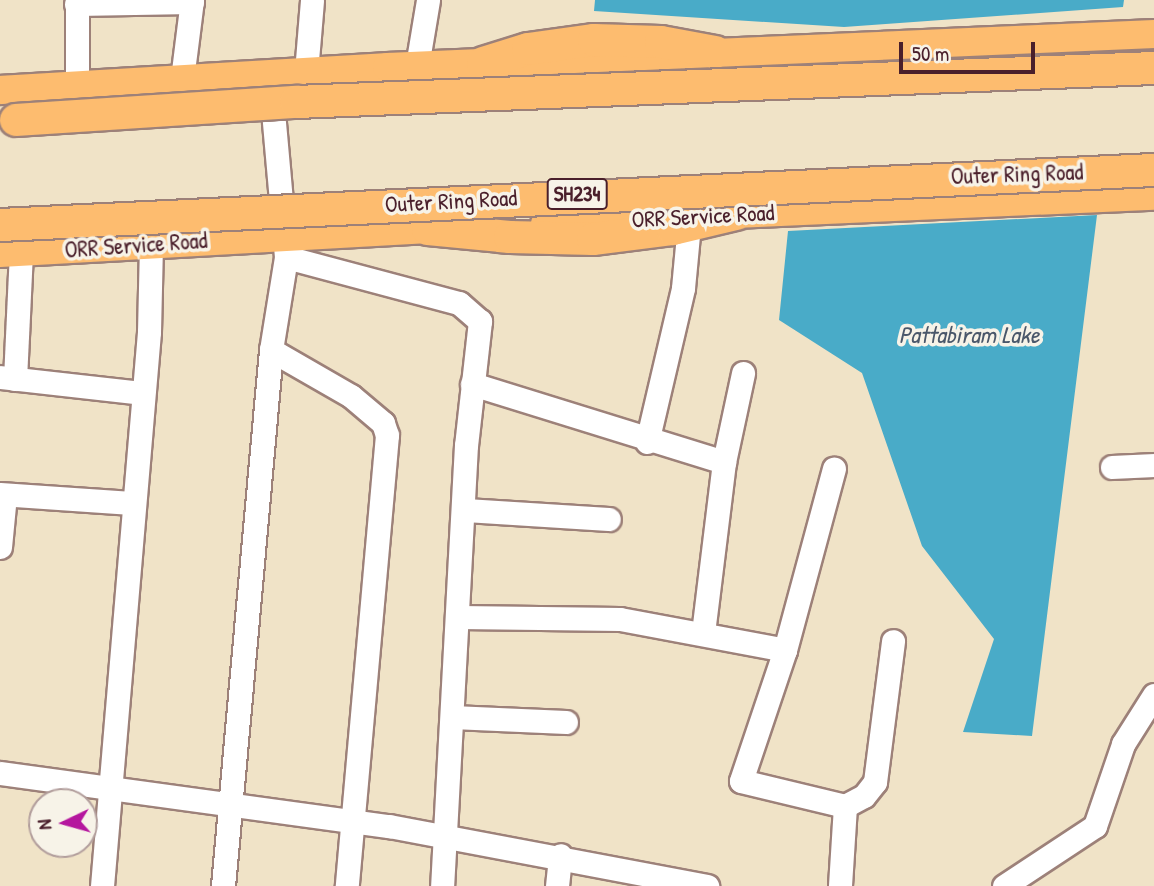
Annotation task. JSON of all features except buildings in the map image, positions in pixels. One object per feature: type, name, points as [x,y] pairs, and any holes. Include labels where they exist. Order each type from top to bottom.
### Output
[{"type":"highway","points":[[483,63],[528,49],[594,40],[662,42],[715,52]]},
{"type":"highway","points":[[8,121],[296,102],[1154,68]]},
{"type":"highway","name":"Outer Ring Road","points":[[0,225],[1154,170]]},
{"type":"highway","points":[[428,229],[510,237],[593,239],[689,225],[736,214]]},
{"type":"main road","points":[[715,52],[1154,34]]},
{"type":"main road","points":[[0,90],[483,63]]},
{"type":"main road","name":"ORR Service Road","points":[[10,252],[151,245],[286,246],[428,229],[1154,195]]},
{"type":"street","points":[[306,72],[312,0]]},
{"type":"street","points":[[417,65],[428,0]]},
{"type":"street","points":[[77,86],[76,2],[192,1],[182,79]]},
{"type":"street","points":[[223,886],[271,350],[286,246],[269,74]]},
{"type":"street","points":[[647,442],[683,288],[689,225]]},
{"type":"street","points":[[102,886],[143,393],[151,245]]},
{"type":"street","points":[[286,246],[468,307],[481,327],[472,384],[442,886]]},
{"type":"street","points":[[10,252],[8,378],[143,393]]},
{"type":"street","points":[[271,350],[351,396],[373,413],[387,435],[347,886]]},
{"type":"street","points":[[703,633],[724,462],[744,373]]},
{"type":"street","points":[[472,384],[647,442],[724,462]]},
{"type":"street","points":[[1112,467],[1154,465]]},
{"type":"street","points":[[834,469],[785,650],[741,781],[845,806],[864,796],[875,782],[893,641]]},
{"type":"street","points":[[0,547],[3,495],[132,503]]},
{"type":"street","points":[[465,510],[609,519]]},
{"type":"street","points":[[459,617],[621,619],[785,650]]},
{"type":"street","points":[[1004,886],[1095,826],[1123,744],[1154,695]]},
{"type":"street","points":[[452,717],[566,722]]},
{"type":"street","points":[[0,773],[353,821],[560,856],[682,884],[707,886]]},
{"type":"street","points":[[841,886],[845,806]]},
{"type":"street","points":[[557,886],[560,856]]},
{"type":"water","points":[[595,0],[1124,0],[1123,7],[844,27],[594,11]]},
{"type":"water","name":"Pattabiram Lake","points":[[1097,215],[1032,736],[963,732],[994,639],[922,546],[862,373],[779,320],[788,231]]}]
